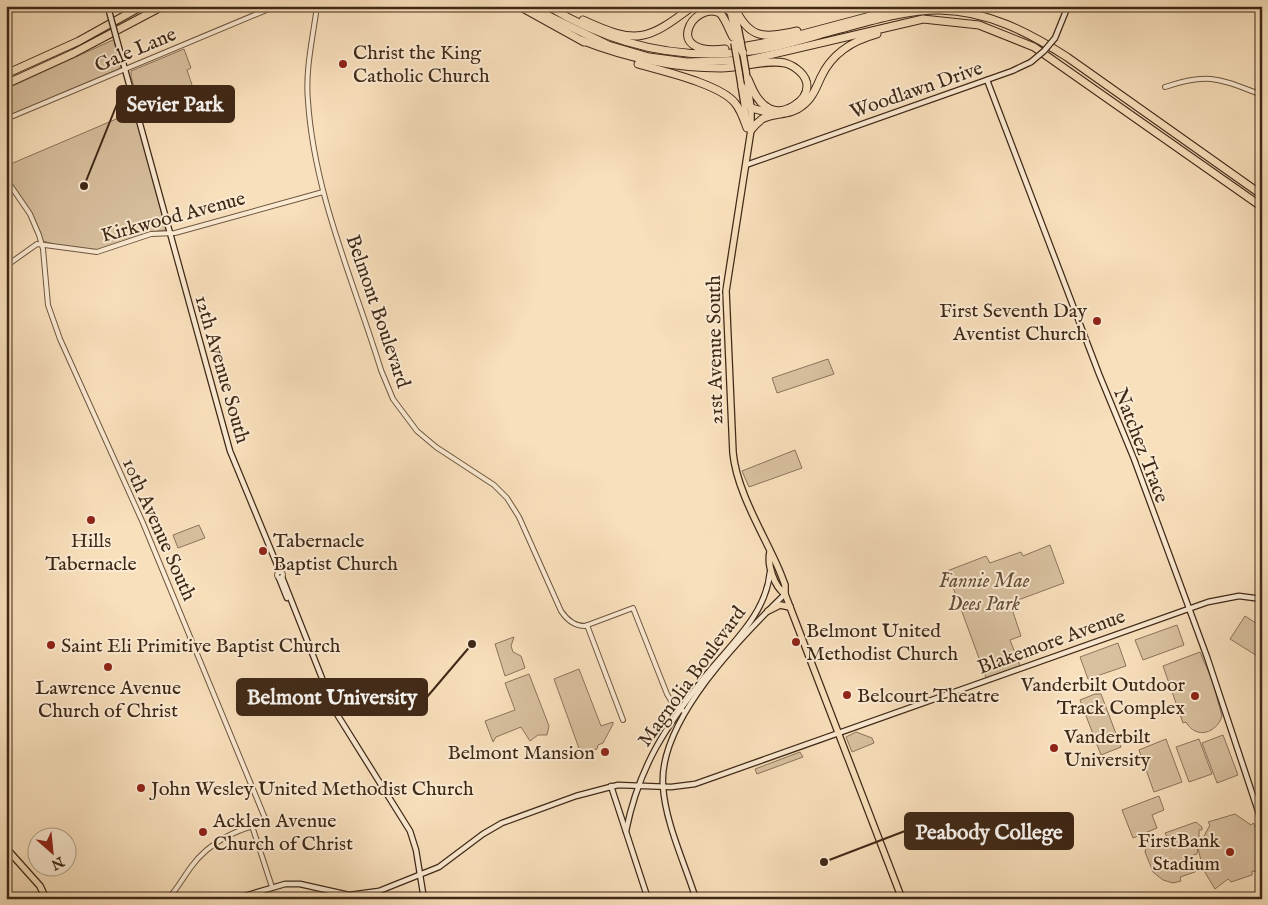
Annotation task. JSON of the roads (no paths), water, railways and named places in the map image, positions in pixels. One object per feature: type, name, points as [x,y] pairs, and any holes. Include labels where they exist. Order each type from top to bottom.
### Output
[{"type":"highway","points":[[6,74],[79,40],[142,6]]},
{"type":"highway","points":[[6,84],[74,53],[163,6]]},
{"type":"highway","points":[[519,6],[612,55],[713,88],[734,101],[749,129],[762,120],[790,113],[804,105],[817,88],[833,58],[854,42],[923,23],[948,20]]},
{"type":"highway","points":[[528,6],[608,45],[649,57],[687,62],[748,60],[923,19],[948,20],[979,25],[1034,47],[1262,207]]},
{"type":"highway","points":[[550,6],[620,35],[634,37],[667,28],[693,6]]},
{"type":"highway","points":[[550,6],[590,29],[632,45],[668,52],[705,55],[746,52],[922,11],[958,11],[1003,21]]},
{"type":"highway","points":[[729,7],[748,30],[759,35],[776,35],[917,6]]},
{"type":"highway","points":[[950,6],[981,13],[1036,37],[1262,195]]},
{"type":"highway","points":[[743,53],[736,41],[721,14],[715,9],[703,7],[694,12],[687,21],[687,33],[695,44],[705,48],[720,50],[784,39],[893,10]]},
{"type":"highway","points":[[729,7],[736,41]]},
{"type":"highway","points":[[581,40],[630,58],[680,67],[728,68],[772,62],[786,63],[797,68],[804,76],[807,85],[801,101],[781,110],[771,110],[754,94],[748,79]]},
{"type":"highway","points":[[742,87],[751,108],[777,115]]},
{"type":"main road","name":"Woodlawn Drive","points":[[746,165],[988,80],[1031,62],[1055,38],[1068,6]]},
{"type":"main road","name":"12th Avenue South","points":[[108,8],[230,451],[335,711],[410,831],[421,875],[424,899]]},
{"type":"main road","points":[[736,41],[739,72],[749,129]]},
{"type":"main road","points":[[743,53],[751,108],[749,129]]},
{"type":"main road","name":"Natchez Trace","points":[[988,80],[1098,374],[1134,459],[1187,609],[1207,657],[1262,823]]},
{"type":"main road","name":"21st Avenue South","points":[[749,129],[746,165],[726,291],[733,453],[736,470],[785,585],[785,594],[840,732],[902,899]]},
{"type":"main road","name":"21st Avenue South","points":[[770,552],[771,567],[779,589],[785,594]]},
{"type":"main road","name":"Magnolia Boulevard","points":[[626,831],[637,785],[654,749],[756,614],[766,592],[771,567]]},
{"type":"main road","name":"Magnolia Boulevard","points":[[696,899],[667,811],[663,787],[664,768],[669,744],[683,711],[727,657],[785,594]]},
{"type":"main road","name":"Blakemore Avenue","points":[[234,899],[272,887],[300,884],[349,895],[379,890],[421,875],[447,862],[502,822],[568,799],[611,786],[663,787],[695,784],[1187,609],[1229,597],[1262,599]]},
{"type":"main road","points":[[768,611],[780,605],[790,606]]},
{"type":"main road","points":[[611,786],[648,899]]},
{"type":"main road","points":[[6,848],[40,886],[46,899]]},
{"type":"street","name":"Gale Lane","points":[[6,119],[276,6]]},
{"type":"street","name":"Belmont Boulevard","points":[[317,6],[310,57],[307,100],[314,154],[323,192],[383,374],[402,413],[429,442],[494,485],[506,497],[519,517],[563,613],[576,625],[587,625]]},
{"type":"street","points":[[1165,87],[1189,79],[1210,77],[1262,95]]},
{"type":"street","name":"10th Avenue South","points":[[6,179],[32,219],[41,243],[48,305],[54,325],[143,523],[267,823],[252,826]]},
{"type":"street","name":"Kirkwood Avenue","points":[[41,243],[93,253],[151,234],[169,233],[323,192]]},
{"type":"street","points":[[6,266],[34,245],[41,243]]},
{"type":"street","points":[[623,720],[587,625],[633,608],[667,694],[683,711]]},
{"type":"street","points":[[168,899],[190,867],[205,852],[227,836],[252,826],[272,887]]},
{"type":"place","name":"Christ the King Catholic Church","points":[[343,64]]},
{"type":"place","name":"Sevier Park","points":[[84,186]]},
{"type":"place","name":"First Seventh Day Aventist Church","points":[[1097,321]]},
{"type":"place","name":"Hills Tabernacle","points":[[91,520]]},
{"type":"place","name":"Tabernacle Baptist Church","points":[[263,551]]},
{"type":"place","name":"Belmont United Methodist Church","points":[[796,642]]},
{"type":"place","name":"Belmont University","points":[[472,644]]},
{"type":"place","name":"Saint Eli Primitive Baptist Church","points":[[51,645]]},
{"type":"place","name":"Lawrence Avenue Church of Christ","points":[[108,667]]},
{"type":"place","name":"Belcourt Theatre","points":[[847,695]]},
{"type":"place","name":"Vanderbilt Outdoor Track Complex","points":[[1195,696]]},
{"type":"place","name":"Vanderbilt University","points":[[1054,748]]},
{"type":"place","name":"Belmont Mansion","points":[[605,752]]},
{"type":"place","name":"John Wesley United Methodist Church","points":[[141,788]]},
{"type":"place","name":"Acklen Avenue Church of Christ","points":[[203,832]]},
{"type":"place","name":"FirstBank Stadium","points":[[1230,852]]},
{"type":"place","name":"Peabody College","points":[[824,862]]},
{"type":"park label","name":"Fannie Mae Dees Park","points":[[984,592]]}]
